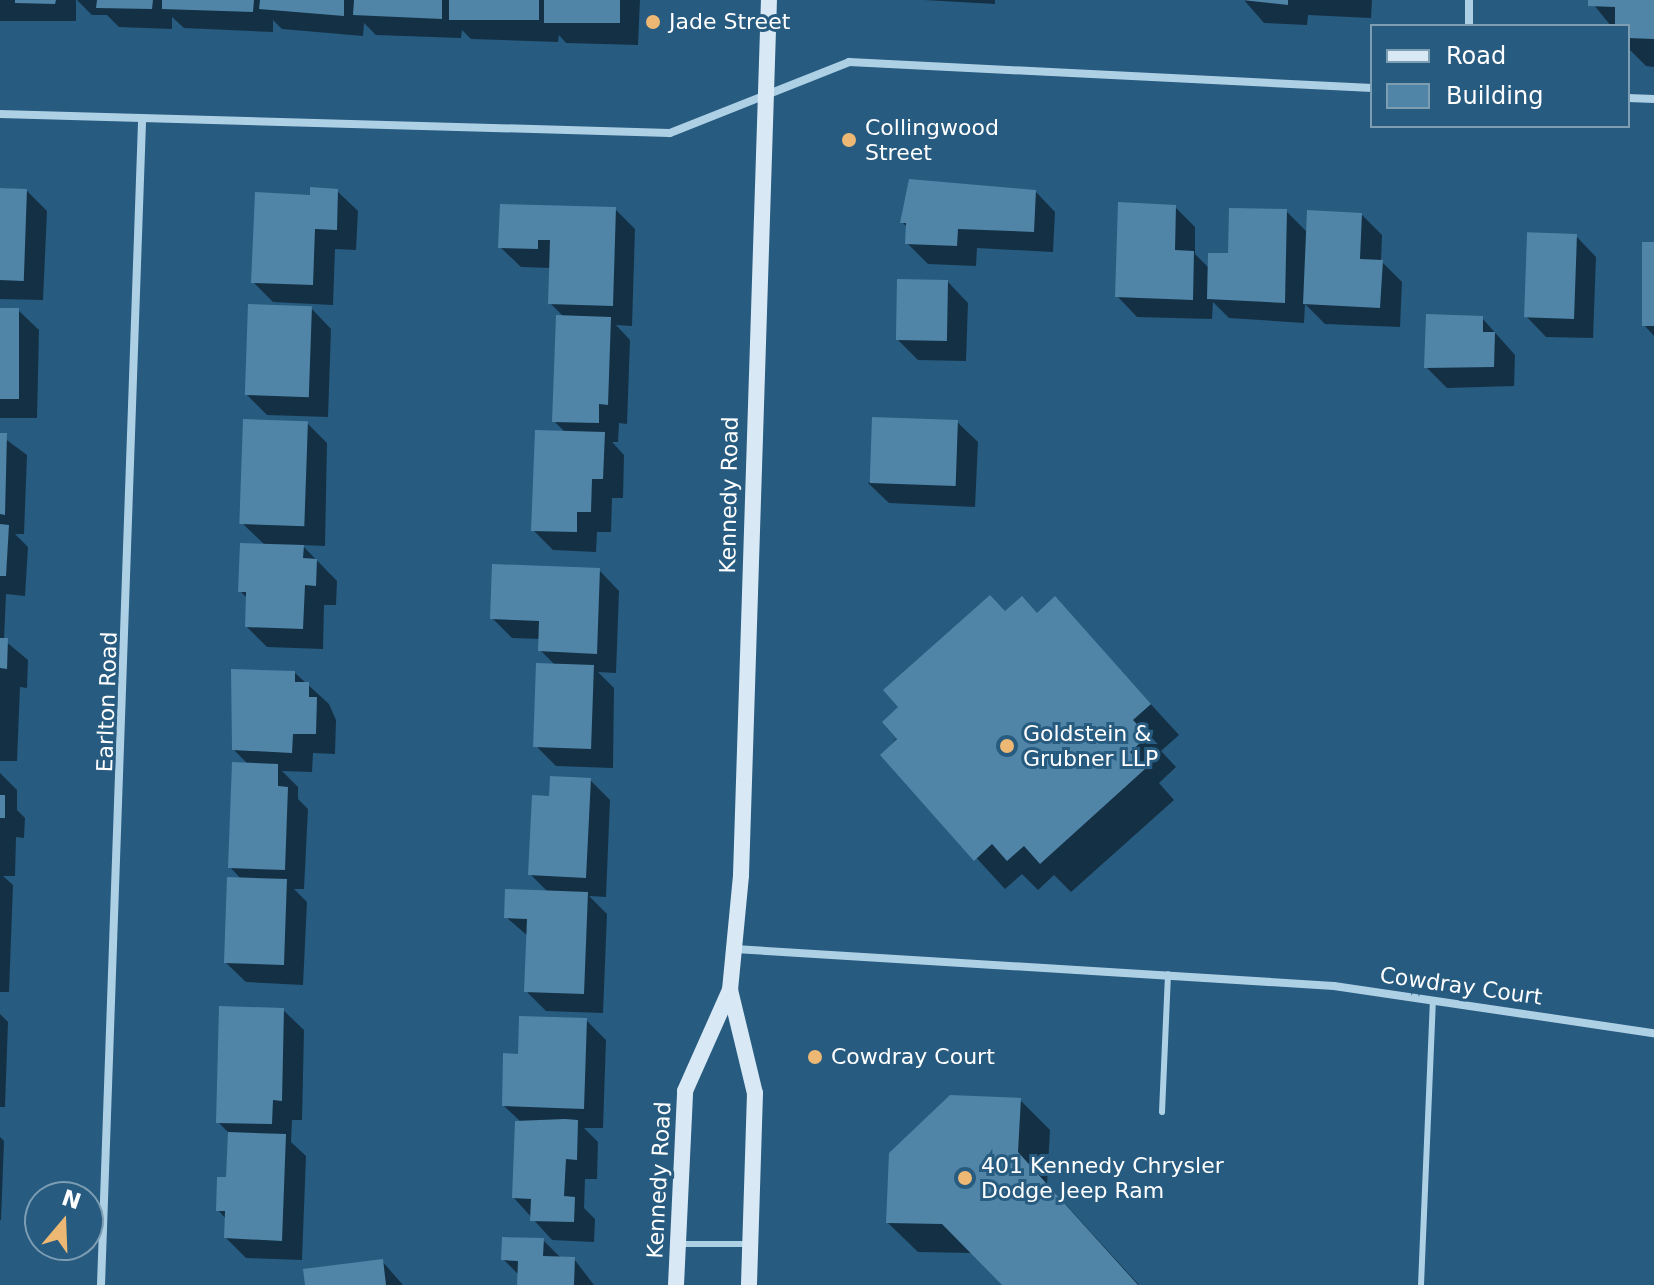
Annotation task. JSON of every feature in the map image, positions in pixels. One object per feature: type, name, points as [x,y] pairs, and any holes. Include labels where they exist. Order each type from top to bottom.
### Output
[{"type":"main road","name":"Kennedy Road","points":[[676,1285],[685,1091],[730,990],[741,875],[769,0]]},
{"type":"main road","name":"Kennedy Road","points":[[730,990],[755,1093],[749,1285]]},
{"type":"street","points":[[1469,0],[1469,24]]},
{"type":"street","points":[[0,114],[670,133],[849,62],[1370,88]]},
{"type":"street","points":[[1630,98],[1654,99]]},
{"type":"street","name":"Earlton Road","points":[[101,1285],[142,120]]},
{"type":"street","name":"Cowdray Court","points":[[735,949],[1334,986],[1654,1033]]},
{"type":"lane","points":[[1162,1112],[1168,974]]},
{"type":"lane","points":[[1421,1285],[1433,1001]]},
{"type":"lane","points":[[678,1244],[750,1244]]},
{"type":"building","points":[[15,0],[56,0],[55,4],[15,3]]},
{"type":"building","points":[[97,0],[153,0],[152,9],[96,8]]},
{"type":"building","points":[[162,0],[254,0],[253,12],[162,9]]},
{"type":"building","points":[[260,0],[344,0],[344,16],[259,9]]},
{"type":"building","points":[[354,0],[442,0],[442,19],[353,15]]},
{"type":"building","points":[[449,0],[539,0],[539,20],[449,20]]},
{"type":"building","points":[[544,0],[620,0],[620,23],[544,23]]},
{"type":"building","points":[[1242,0],[1288,0],[1288,5]]},
{"type":"building","points":[[1588,0],[1654,0],[1654,39],[1630,38],[1630,24],[1615,24],[1615,7],[1588,6]]},
{"type":"building","points":[[909,179],[1036,190],[1034,232],[958,229],[957,246],[905,244],[906,223],[900,223]]},
{"type":"building","points":[[310,187],[338,189],[337,230],[315,229],[313,285],[251,283],[255,192],[310,195]]},
{"type":"building","points":[[0,188],[27,189],[24,281],[0,280]]},
{"type":"building","points":[[1118,202],[1176,205],[1175,250],[1194,251],[1193,300],[1115,297]]},
{"type":"building","points":[[500,204],[616,207],[613,306],[548,304],[550,240],[538,240],[538,249],[498,248]]},
{"type":"building","points":[[1229,208],[1287,209],[1285,303],[1207,299],[1208,253],[1228,253]]},
{"type":"building","points":[[1307,210],[1362,213],[1360,259],[1383,260],[1380,308],[1303,304]]},
{"type":"building","points":[[1527,232],[1577,234],[1574,319],[1524,317]]},
{"type":"building","points":[[1642,242],[1654,242],[1654,326],[1642,326]]},
{"type":"building","points":[[897,279],[948,280],[947,341],[896,340]]},
{"type":"building","points":[[248,304],[312,306],[309,397],[245,395]]},
{"type":"building","points":[[0,308],[19,308],[19,399],[0,399]]},
{"type":"building","points":[[1426,314],[1483,316],[1483,332],[1495,332],[1494,367],[1424,368]]},
{"type":"building","points":[[556,315],[611,317],[608,405],[599,404],[599,423],[552,422]]},
{"type":"building","points":[[872,417],[958,420],[956,486],[870,483]]},
{"type":"building","points":[[243,419],[308,421],[304,526],[239,524]]},
{"type":"building","points":[[535,430],[605,432],[603,479],[592,479],[591,512],[577,512],[577,532],[531,531]]},
{"type":"building","points":[[0,433],[7,433],[5,515],[0,514]]},
{"type":"building","points":[[0,524],[9,525],[6,576],[0,576]]},
{"type":"building","points":[[240,543],[304,545],[303,558],[317,559],[316,586],[305,585],[303,629],[245,627],[246,592],[238,592]]},
{"type":"building","points":[[492,564],[600,568],[597,654],[538,651],[539,621],[490,619]]},
{"type":"building","points":[[990,595],[1005,611],[1022,596],[1037,613],[1055,596],[1151,704],[1133,720],[1148,736],[1130,752],[1145,769],[1040,864],[1024,846],[1007,861],[992,844],[974,861],[880,755],[897,739],[882,722],[898,707],[883,690]]},
{"type":"building","points":[[0,638],[8,638],[7,669],[0,668]]},
{"type":"building","points":[[536,663],[594,665],[591,749],[533,747]]},
{"type":"building","points":[[231,669],[295,671],[295,682],[309,682],[309,697],[317,697],[316,734],[293,734],[292,753],[232,750]]},
{"type":"building","points":[[232,762],[278,764],[278,786],[288,787],[285,870],[228,868]]},
{"type":"building","points":[[550,776],[591,778],[586,878],[528,875],[532,795],[549,796]]},
{"type":"building","points":[[0,795],[5,795],[5,818],[0,818]]},
{"type":"building","points":[[227,877],[287,879],[284,965],[224,963]]},
{"type":"building","points":[[505,889],[588,892],[584,994],[524,992],[527,919],[504,918]]},
{"type":"building","points":[[219,1006],[284,1008],[282,1101],[273,1100],[272,1124],[216,1123]]},
{"type":"building","points":[[519,1016],[587,1018],[584,1109],[502,1106],[503,1053],[518,1054]]},
{"type":"building","name":"401 Kennedy Chrysler Dodge Jeep Ram","points":[[950,1095],[1021,1098],[1018,1152],[1138,1285],[1002,1285],[942,1224],[886,1223],[889,1153]]},
{"type":"building","points":[[578,1120],[577,1160],[566,1159],[564,1196],[575,1197],[574,1222],[530,1221],[531,1199],[512,1198],[515,1121]]},
{"type":"building","points":[[228,1132],[286,1134],[282,1241],[224,1238],[225,1211],[216,1211],[217,1177],[226,1177]]},
{"type":"building","points":[[502,1237],[544,1238],[543,1256],[575,1257],[574,1285],[517,1285],[518,1261],[501,1260]]},
{"type":"building","points":[[383,1259],[386,1285],[305,1285],[303,1269]]},
{"type":"place","name":"Jade Street","points":[[653,22]]},
{"type":"place","name":"Collingwood Street","points":[[849,140]]},
{"type":"place","name":"Goldstein & Grubner LLP","points":[[1007,746]]},
{"type":"place","name":"Cowdray Court","points":[[815,1057]]},
{"type":"place","name":"401 Kennedy Chrysler Dodge Jeep Ram","points":[[965,1178]]}]
